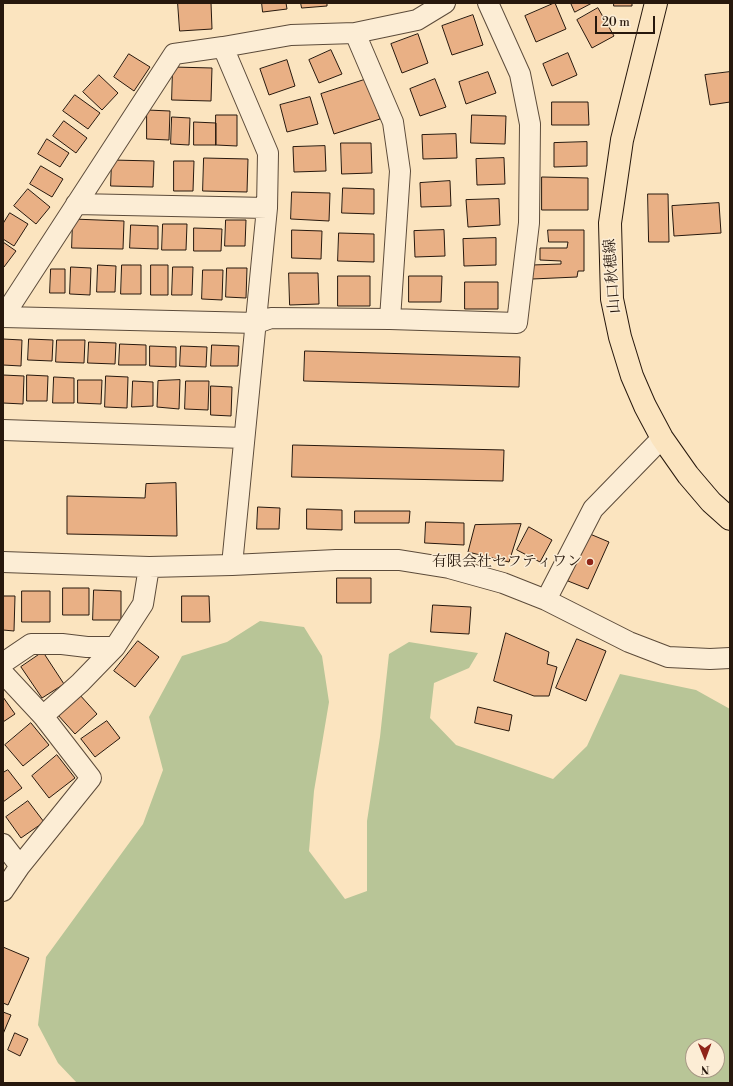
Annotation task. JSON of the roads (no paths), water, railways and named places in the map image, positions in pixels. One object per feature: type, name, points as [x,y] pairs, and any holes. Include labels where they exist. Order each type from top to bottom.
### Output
[{"type":"main road","name":"山口秋穂線","points":[[656,3],[622,140],[610,223],[612,299],[620,337],[632,376],[645,406],[662,438],[688,475],[711,502],[730,519]]},
{"type":"street","points":[[3,317],[174,54],[291,35],[355,33],[417,20],[445,3]]},
{"type":"street","points":[[3,317],[256,323],[271,318],[390,319],[517,323],[529,224],[530,124],[520,74],[488,3]]},
{"type":"street","points":[[355,33],[393,122],[400,171],[390,319]]},
{"type":"street","points":[[223,47],[268,153],[267,208],[232,565]]},
{"type":"street","points":[[76,204],[267,208]]},
{"type":"street","points":[[3,430],[244,438]]},
{"type":"street","points":[[546,600],[593,509],[662,438]]},
{"type":"street","points":[[3,562],[149,567],[336,560],[399,560],[449,568],[503,583],[546,600],[629,642],[668,657],[710,659],[730,658]]},
{"type":"street","points":[[43,716],[80,683],[115,647],[143,604],[149,567]]},
{"type":"street","points":[[3,663],[31,644],[115,647]]},
{"type":"street","points":[[3,673],[43,716],[91,778],[20,866],[3,891]]},
{"type":"street","points":[[3,844],[20,866]]},
{"type":"place","name":"有限会社セフティワン","points":[[590,562]]}]
